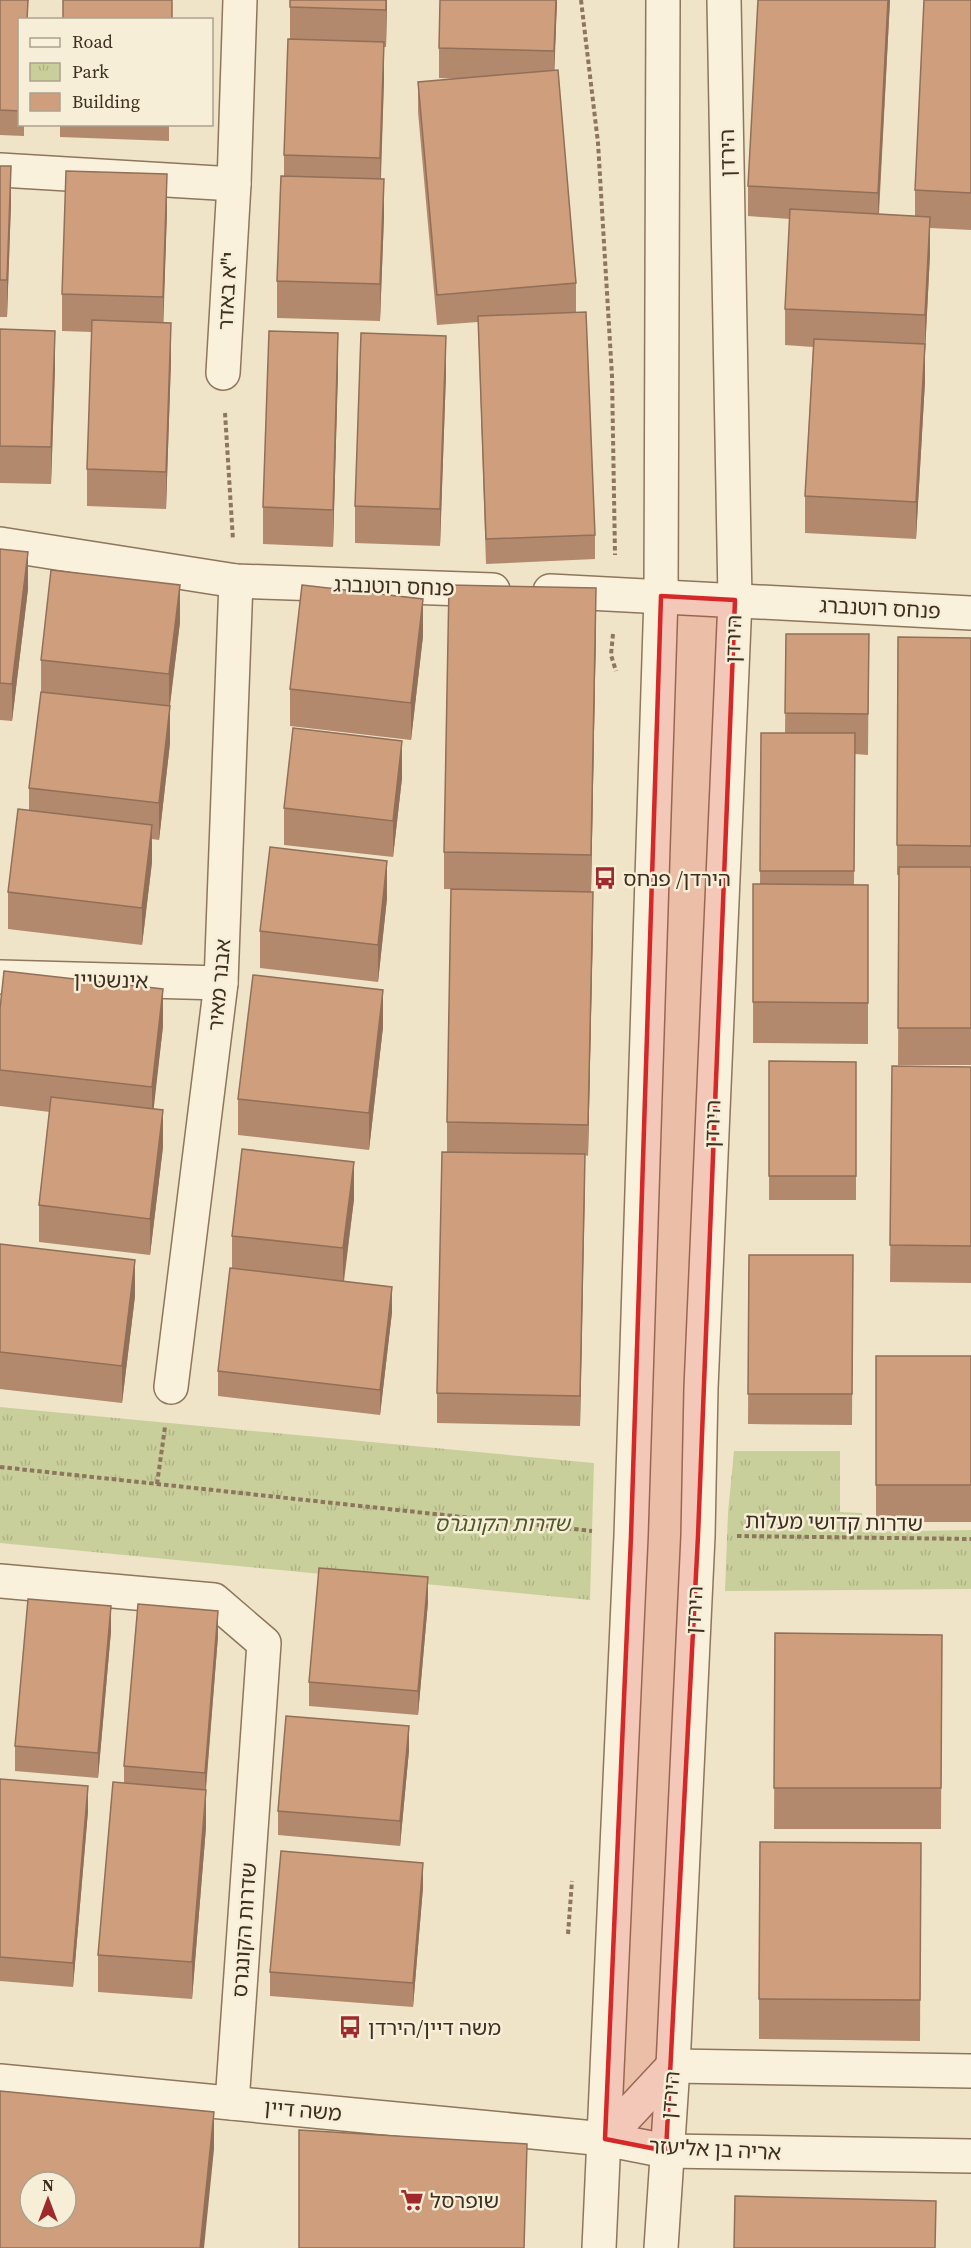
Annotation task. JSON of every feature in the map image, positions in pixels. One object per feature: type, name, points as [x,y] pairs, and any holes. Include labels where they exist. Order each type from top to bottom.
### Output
[{"type":"street","name":"י\"א באדר","points":[[223,373],[234,184],[240,0]]},
{"type":"street","points":[[599,2248],[606,2139],[632,1536],[661,596],[663,0]]},
{"type":"street","name":"הירדן","points":[[661,2248],[673,2066],[698,1536],[701,1388],[735,600],[724,0]]},
{"type":"street","points":[[0,170],[234,184]]},
{"type":"street","name":"פנחס רוטנברג","points":[[0,544],[236,581],[661,596],[971,613]]},
{"type":"street","name":"אבנר מאיר","points":[[171,1387],[222,983],[236,581]]},
{"type":"street","name":"אינשטיין","points":[[0,977],[222,983]]},
{"type":"street","name":"שדרות הקונגרס","points":[[0,1581],[214,1600],[264,1643],[232,2103]]},
{"type":"street","points":[[673,2066],[971,2071]]},
{"type":"street","name":"אריה בן אליעזר","points":[[606,2139],[673,2066]]},
{"type":"street","name":"משה דיין","points":[[0,2081],[606,2139]]},
{"type":"street","name":"אריה בן אליעזר","points":[[606,2139],[666,2151],[971,2156]]},
{"type":"path","points":[[223,373],[236,581]]},
{"type":"path","points":[[157,1484],[171,1387]]},
{"type":"path","points":[[0,1467],[632,1536]]},
{"type":"path","name":"שדרות קדושי מעלות","points":[[698,1536],[971,1539]]},
{"type":"highlighted area","points":[[661,596],[735,600],[698,1536],[666,2151],[605,2139],[631,1536]]},
{"type":"green space","name":"שדרות הקונגרס","points":[[0,1407],[594,1463],[590,1600],[0,1543]]},
{"type":"green space","points":[[734,1451],[840,1451],[840,1512],[862,1513],[862,1532],[971,1530],[971,1589],[725,1591],[728,1513]]},
{"type":"building","points":[[0,0],[28,0],[27,18],[18,18],[18,111],[0,110]]},
{"type":"building","points":[[63,0],[172,0],[172,18],[63,18]]},
{"type":"building","points":[[290,0],[386,0],[386,10],[290,7]]},
{"type":"building","points":[[440,0],[556,0],[554,51],[439,48]]},
{"type":"building","points":[[758,0],[888,0],[878,193],[748,186]]},
{"type":"building","points":[[924,0],[971,0],[971,193],[915,190]]},
{"type":"building","points":[[288,39],[384,42],[380,158],[284,155]]},
{"type":"building","points":[[558,70],[576,283],[437,295],[418,82]]},
{"type":"building","points":[[0,166],[11,166],[7,280],[0,280]]},
{"type":"building","points":[[66,171],[167,174],[163,297],[62,294]]},
{"type":"building","points":[[281,176],[384,179],[380,284],[277,281]]},
{"type":"building","points":[[790,209],[930,217],[925,315],[785,309]]},
{"type":"building","points":[[586,312],[595,535],[486,539],[478,316]]},
{"type":"building","points":[[92,320],[171,323],[166,472],[87,469]]},
{"type":"building","points":[[0,329],[55,331],[51,447],[0,446]]},
{"type":"building","points":[[269,331],[338,333],[333,510],[263,507]]},
{"type":"building","points":[[361,333],[446,336],[440,509],[355,506]]},
{"type":"building","points":[[814,339],[925,344],[916,502],[805,496]]},
{"type":"building","points":[[0,549],[28,552],[12,684],[0,683]]},
{"type":"building","points":[[51,570],[180,585],[169,674],[41,660]]},
{"type":"building","points":[[302,585],[423,599],[411,703],[290,689]]},
{"type":"building","points":[[449,585],[596,588],[591,855],[444,852]]},
{"type":"building","points":[[786,634],[869,634],[868,714],[785,713]]},
{"type":"building","points":[[898,637],[971,638],[971,846],[897,845]]},
{"type":"building","points":[[41,692],[170,706],[159,803],[29,788]]},
{"type":"building","points":[[293,728],[402,741],[393,821],[284,808]]},
{"type":"building","points":[[761,733],[855,733],[854,871],[760,871]]},
{"type":"building","points":[[18,809],[152,825],[142,908],[8,892]]},
{"type":"building","points":[[270,847],[387,861],[378,945],[260,931]]},
{"type":"building","points":[[899,867],[971,867],[971,1028],[898,1028]]},
{"type":"building","points":[[753,884],[868,885],[868,1003],[753,1002]]},
{"type":"building","points":[[451,889],[593,892],[588,1125],[447,1122]]},
{"type":"building","points":[[4,971],[163,989],[152,1087],[0,1070],[0,1009]]},
{"type":"building","points":[[253,975],[383,990],[369,1113],[238,1099]]},
{"type":"building","points":[[769,1061],[856,1062],[856,1176],[769,1176]]},
{"type":"building","points":[[892,1066],[971,1067],[971,1246],[890,1245]]},
{"type":"building","points":[[51,1097],[163,1110],[150,1219],[39,1205]]},
{"type":"building","points":[[242,1149],[354,1162],[343,1248],[232,1236]]},
{"type":"building","points":[[442,1152],[585,1154],[580,1396],[437,1393]]},
{"type":"building","points":[[0,1244],[135,1260],[122,1366],[0,1352]]},
{"type":"building","points":[[749,1255],[853,1255],[852,1394],[748,1394]]},
{"type":"building","points":[[230,1268],[392,1287],[380,1390],[218,1371]]},
{"type":"building","points":[[876,1356],[971,1356],[971,1485],[876,1485]]},
{"type":"building","points":[[319,1568],[428,1577],[418,1691],[309,1682]]},
{"type":"building","points":[[28,1599],[111,1606],[98,1753],[15,1746]]},
{"type":"building","points":[[138,1604],[218,1611],[205,1773],[124,1766]]},
{"type":"building","points":[[775,1633],[942,1635],[941,1788],[774,1788]]},
{"type":"building","points":[[286,1716],[409,1726],[400,1821],[278,1811]]},
{"type":"building","points":[[0,1779],[88,1786],[73,1963],[0,1957]]},
{"type":"building","points":[[113,1782],[206,1790],[192,1962],[98,1955]]},
{"type":"building","points":[[760,1842],[921,1843],[920,2000],[759,1999]]},
{"type":"building","points":[[281,1851],[423,1863],[413,1983],[270,1972]]},
{"type":"building","points":[[0,2091],[214,2112],[200,2248],[0,2248]]},
{"type":"building","name":"שופרסל","points":[[299,2130],[527,2144],[524,2248],[299,2248]]},
{"type":"building","points":[[735,2196],[936,2201],[935,2248],[734,2248]]},
{"type":"place","name":"הירדן/ פנחס","points":[[605,878]]},
{"type":"place","name":"משה דיין/הירדן","points":[[350,2027]]},
{"type":"place","name":"שופרסל","points":[[412,2200]]}]
